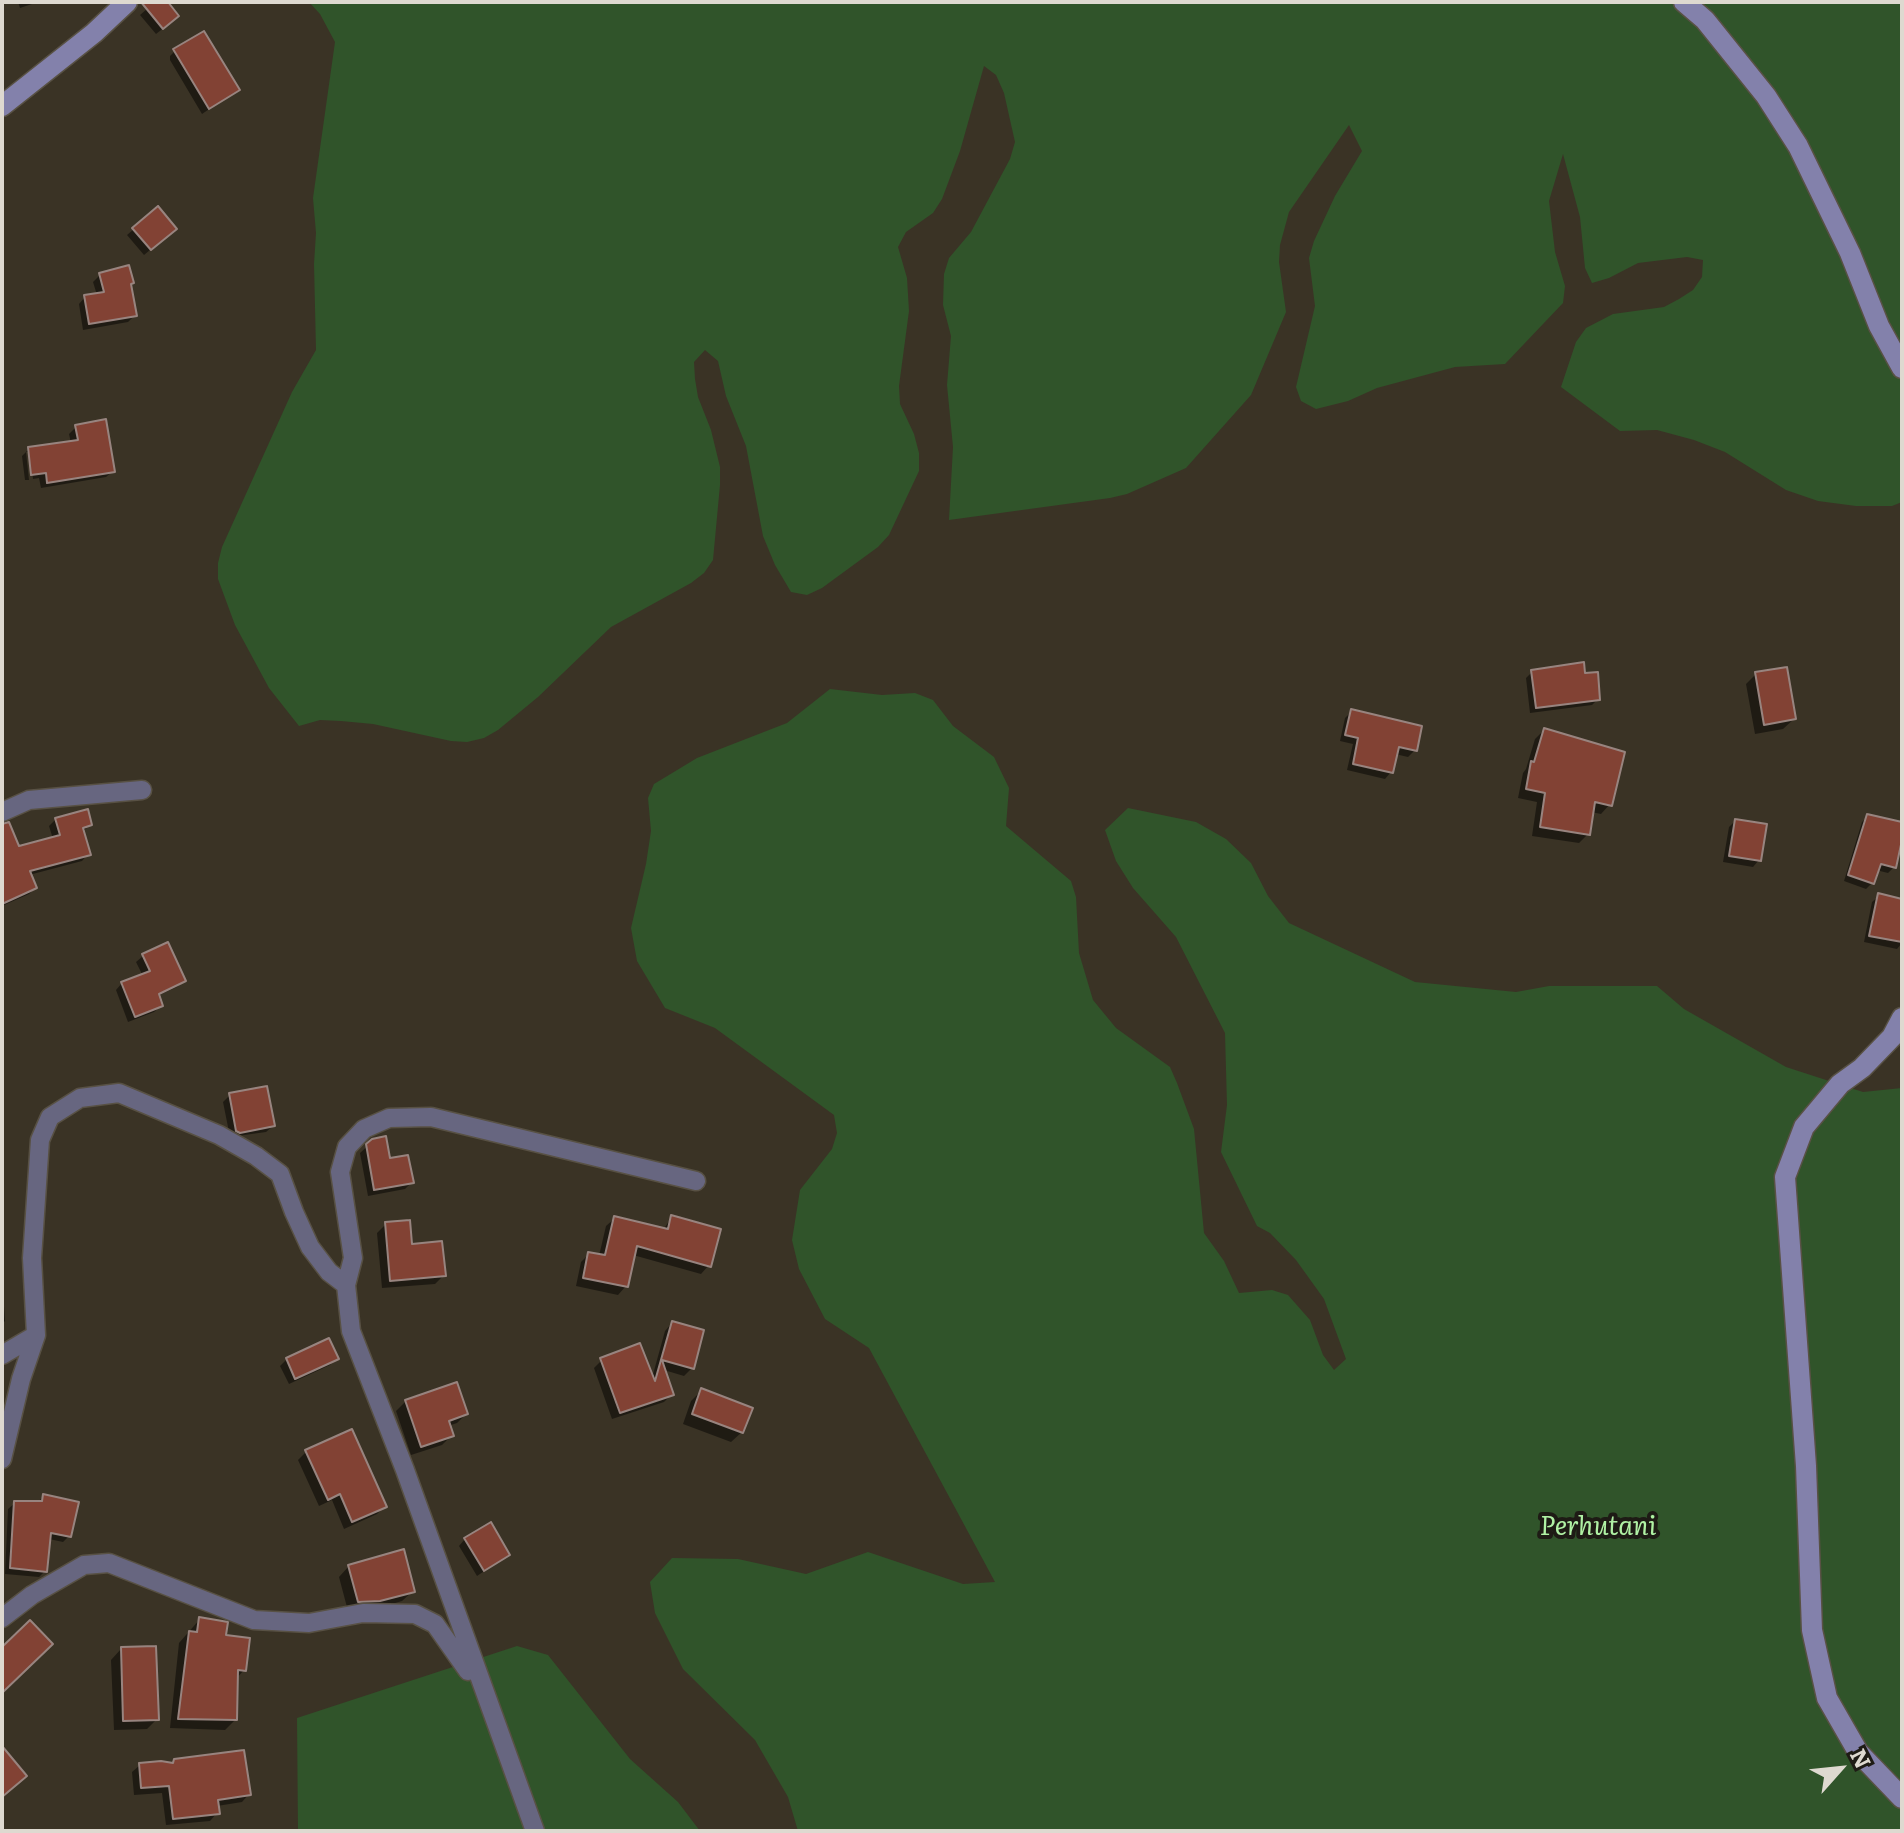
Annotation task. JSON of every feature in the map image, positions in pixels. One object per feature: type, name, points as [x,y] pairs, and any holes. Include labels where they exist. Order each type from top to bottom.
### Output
[{"type":"main road","points":[[2,106],[94,33],[127,2]]},
{"type":"main road","points":[[1684,2],[1714,30],[1766,96],[1798,146],[1850,253],[1879,326],[1902,368]]},
{"type":"main road","points":[[1902,1018],[1892,1037],[1862,1068],[1840,1084],[1804,1127],[1785,1177],[1806,1466],[1812,1630],[1827,1698],[1858,1752],[1902,1798]]},
{"type":"street","points":[[2,812],[29,800],[142,790]]},
{"type":"street","points":[[2,1459],[21,1379],[36,1335],[32,1258],[40,1140],[50,1117],[80,1098],[119,1093],[219,1135],[256,1156],[280,1174],[310,1247],[329,1272],[346,1285]]},
{"type":"street","points":[[535,1831],[405,1470],[351,1331],[346,1285],[353,1258],[340,1172],[347,1147],[364,1129],[389,1118],[431,1117],[696,1181]]},
{"type":"street","points":[[2,1355],[36,1335]]},
{"type":"street","points":[[2,1618],[32,1595],[84,1565],[109,1563],[254,1620],[309,1623],[363,1613],[415,1614],[435,1624],[459,1655],[490,1708]]},
{"type":"green space","points":[[309,2],[1902,2],[1902,502],[1892,506],[1856,506],[1818,501],[1786,490],[1725,452],[1694,440],[1657,430],[1620,431],[1561,387],[1576,342],[1586,328],[1613,314],[1664,307],[1679,299],[1693,290],[1702,277],[1703,260],[1687,257],[1638,263],[1592,283],[1585,268],[1580,217],[1563,154],[1549,201],[1555,252],[1565,286],[1563,303],[1505,364],[1455,367],[1377,388],[1348,401],[1316,409],[1301,401],[1296,387],[1315,306],[1309,258],[1335,196],[1362,151],[1349,125],[1289,212],[1279,262],[1286,312],[1251,395],[1186,468],[1127,494],[1110,498],[949,520],[953,447],[947,385],[951,336],[943,305],[944,274],[949,258],[971,232],[1010,159],[1015,142],[1004,93],[996,75],[984,66],[960,151],[942,199],[933,213],[906,232],[898,247],[907,278],[909,311],[899,386],[900,404],[914,434],[919,453],[919,471],[889,535],[878,547],[822,588],[807,595],[791,592],[763,536],[746,446],[726,396],[718,361],[705,350],[694,362],[695,379],[720,467],[720,485],[713,560],[704,573],[611,627],[538,697],[484,738],[467,742],[451,741],[373,724],[341,721],[320,720],[299,726],[269,688],[235,625],[218,579],[218,563],[222,547],[292,392],[316,350],[313,198],[335,42],[320,14]]},
{"type":"green space","name":"Perhutani","points":[[830,689],[882,695],[915,693],[933,700],[953,726],[994,757],[1009,788],[1006,826],[1071,881],[1076,897],[1079,953],[1093,1000],[1116,1028],[1170,1067],[1194,1129],[1204,1233],[1224,1261],[1239,1293],[1272,1290],[1288,1295],[1310,1320],[1323,1355],[1334,1370],[1346,1359],[1324,1299],[1296,1260],[1270,1233],[1257,1226],[1221,1152],[1227,1105],[1225,1033],[1176,937],[1133,888],[1116,861],[1105,830],[1128,808],[1196,822],[1226,839],[1251,863],[1268,896],[1289,923],[1415,982],[1516,992],[1549,986],[1657,986],[1684,1009],[1786,1067],[1863,1092],[1902,1088],[1902,1831],[798,1831],[788,1797],[755,1740],[683,1669],[655,1613],[650,1582],[672,1558],[738,1559],[806,1574],[868,1552],[963,1584],[995,1582],[869,1348],[825,1319],[799,1269],[792,1240],[800,1190],[832,1149],[837,1133],[834,1115],[715,1028],[665,1008],[637,961],[631,928],[646,864],[651,831],[648,798],[654,784],[697,758],[787,723]]},
{"type":"green space","points":[[517,1646],[548,1655],[630,1759],[678,1802],[700,1831],[298,1831],[297,1718]]},
{"type":"building","points":[[141,2],[168,2],[179,16],[163,29]]},
{"type":"building","points":[[204,31],[240,90],[209,109],[173,49]]},
{"type":"building","points":[[158,206],[177,229],[151,250],[132,228]]},
{"type":"building","points":[[129,265],[137,316],[89,324],[84,295],[104,292],[99,273]]},
{"type":"building","points":[[106,419],[115,472],[47,483],[46,473],[31,475],[28,447],[78,440],[75,425]]},
{"type":"building","points":[[1584,662],[1585,673],[1598,672],[1600,700],[1536,708],[1531,670]]},
{"type":"building","points":[[1787,667],[1796,719],[1764,725],[1755,672]]},
{"type":"building","points":[[1351,709],[1422,726],[1417,751],[1399,747],[1393,773],[1353,764],[1358,738],[1345,735]]},
{"type":"building","points":[[1544,728],[1625,752],[1612,806],[1595,802],[1590,835],[1540,827],[1545,793],[1526,789],[1531,761],[1534,762]]},
{"type":"building","points":[[88,809],[92,825],[83,828],[91,855],[30,871],[37,888],[2,904],[2,824],[9,822],[19,846],[60,835],[55,818]]},
{"type":"building","points":[[1867,814],[1902,822],[1896,868],[1881,864],[1874,884],[1848,875]]},
{"type":"building","points":[[1735,819],[1767,824],[1761,861],[1729,856]]},
{"type":"building","points":[[1878,893],[1902,899],[1902,942],[1869,936]]},
{"type":"building","points":[[168,942],[186,981],[159,994],[163,1006],[135,1017],[121,982],[150,971],[142,954]]},
{"type":"building","points":[[267,1086],[275,1126],[240,1133],[236,1131],[229,1093]]},
{"type":"building","points":[[386,1136],[390,1158],[408,1155],[414,1183],[374,1190],[366,1144],[372,1139]]},
{"type":"building","points":[[671,1215],[721,1229],[711,1267],[637,1246],[628,1287],[583,1278],[588,1252],[605,1255],[614,1216],[668,1229]]},
{"type":"building","points":[[410,1220],[412,1244],[442,1241],[446,1276],[390,1281],[385,1222]]},
{"type":"building","points":[[672,1321],[704,1330],[694,1369],[662,1360],[674,1395],[620,1413],[600,1358],[640,1343],[655,1381]]},
{"type":"building","points":[[329,1338],[339,1359],[295,1379],[286,1358]]},
{"type":"building","points":[[457,1382],[468,1414],[449,1421],[454,1436],[421,1447],[405,1400]]},
{"type":"building","points":[[701,1388],[753,1408],[743,1433],[692,1414]]},
{"type":"building","points":[[352,1429],[387,1507],[352,1522],[340,1494],[328,1500],[305,1450]]},
{"type":"building","points":[[43,1494],[79,1502],[71,1537],[51,1533],[47,1572],[10,1568],[14,1501],[42,1501]]},
{"type":"building","points":[[491,1522],[510,1555],[484,1571],[464,1538]]},
{"type":"building","points":[[404,1549],[415,1592],[380,1601],[358,1602],[348,1565]]},
{"type":"building","points":[[199,1617],[228,1622],[226,1635],[250,1638],[246,1671],[238,1670],[237,1720],[178,1719],[189,1631],[197,1632]]},
{"type":"building","points":[[30,1620],[53,1644],[2,1693],[2,1647]]},
{"type":"building","points":[[156,1646],[159,1720],[123,1721],[121,1647]]},
{"type":"building","points":[[2,1746],[27,1776],[2,1797]]},
{"type":"building","points":[[244,1750],[251,1795],[218,1800],[220,1814],[173,1819],[169,1786],[141,1788],[139,1763],[173,1763],[174,1759]]}]
